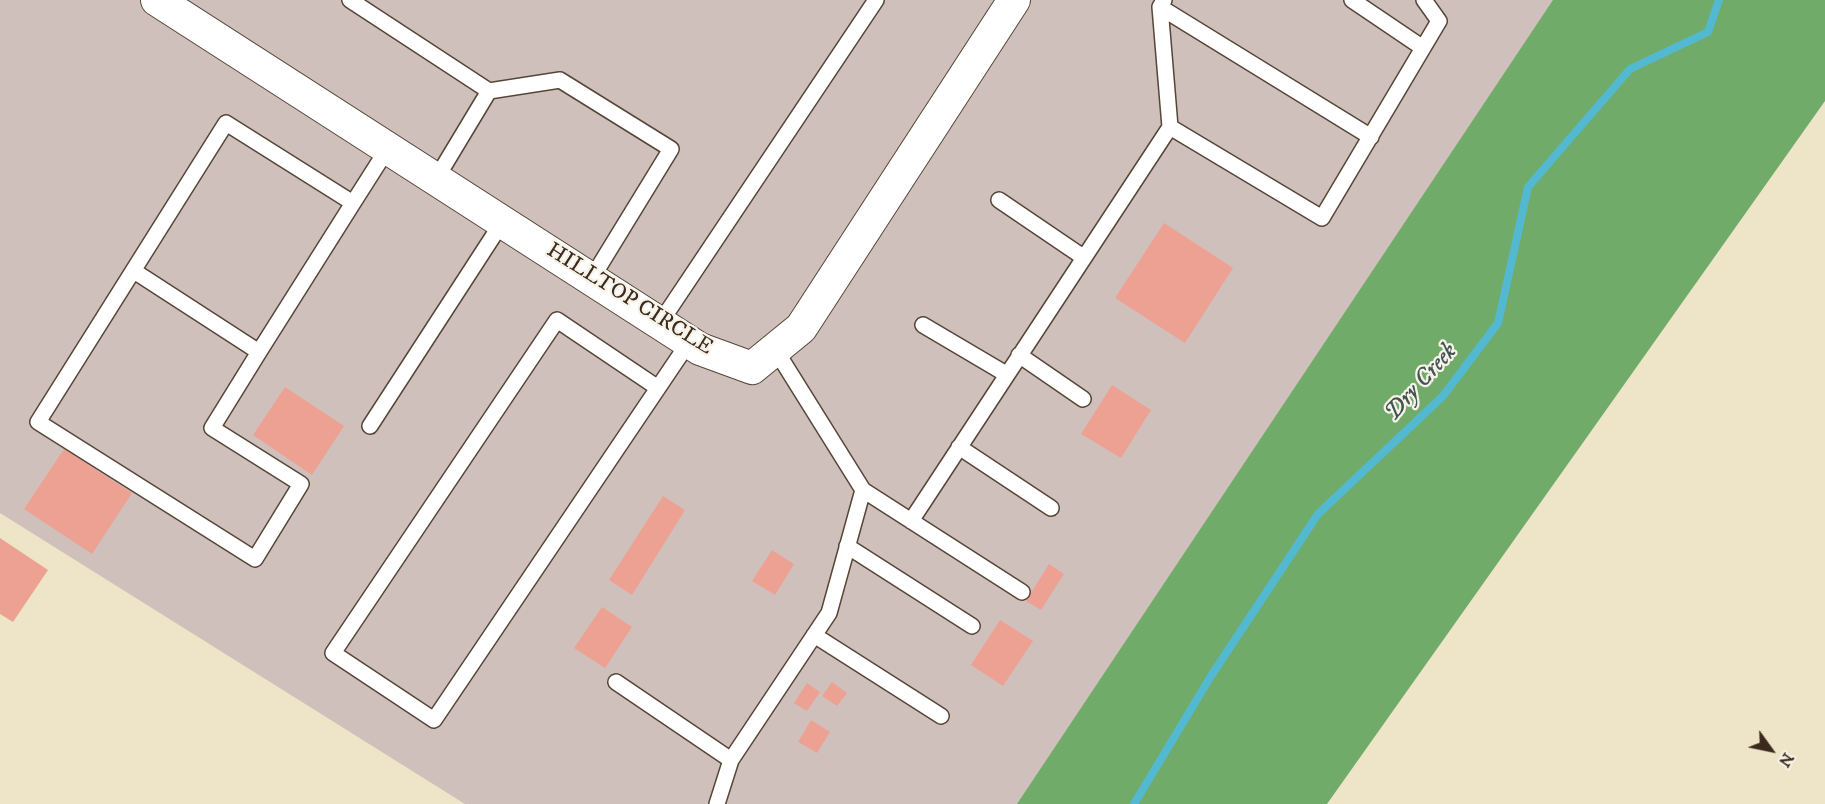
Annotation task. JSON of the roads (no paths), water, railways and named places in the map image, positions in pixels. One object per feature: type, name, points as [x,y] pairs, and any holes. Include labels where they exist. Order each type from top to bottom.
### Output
[{"type":"street","name":"HILLTOP CIRCLE","points":[[157,0],[700,349],[752,368],[801,328],[1014,0]]},
{"type":"lane","points":[[350,0],[489,91],[560,80],[671,149],[592,278]]},
{"type":"lane","points":[[660,323],[876,0]]},
{"type":"lane","points":[[1352,0],[1423,48]]},
{"type":"lane","points":[[1170,127],[1322,218],[1439,21],[1424,0]]},
{"type":"lane","points":[[1162,3],[1371,137]]},
{"type":"lane","points":[[911,521],[1170,127],[1162,3]]},
{"type":"lane","points":[[436,179],[489,91]]},
{"type":"lane","points":[[353,203],[226,123],[38,422],[255,558],[301,484],[212,428],[388,148]]},
{"type":"lane","points":[[999,201],[1083,257]]},
{"type":"lane","points":[[370,426],[503,221]]},
{"type":"lane","points":[[134,271],[259,352]]},
{"type":"lane","points":[[658,388],[557,320],[333,652],[434,720],[658,388],[689,342]]},
{"type":"lane","points":[[923,325],[1006,374]]},
{"type":"lane","points":[[775,349],[863,490],[1022,592]]},
{"type":"lane","points":[[1019,355],[1083,399]]},
{"type":"lane","points":[[959,447],[1051,508]]},
{"type":"lane","points":[[717,804],[731,760],[829,612],[863,490]]},
{"type":"lane","points":[[847,546],[972,626]]},
{"type":"lane","points":[[814,635],[941,716]]},
{"type":"lane","points":[[616,682],[731,760]]},
{"type":"waterway","name":"Dry Creek","points":[[1134,804],[1211,676],[1318,514],[1443,396],[1498,323],[1528,187],[1630,69],[1708,32],[1719,0]]}]
